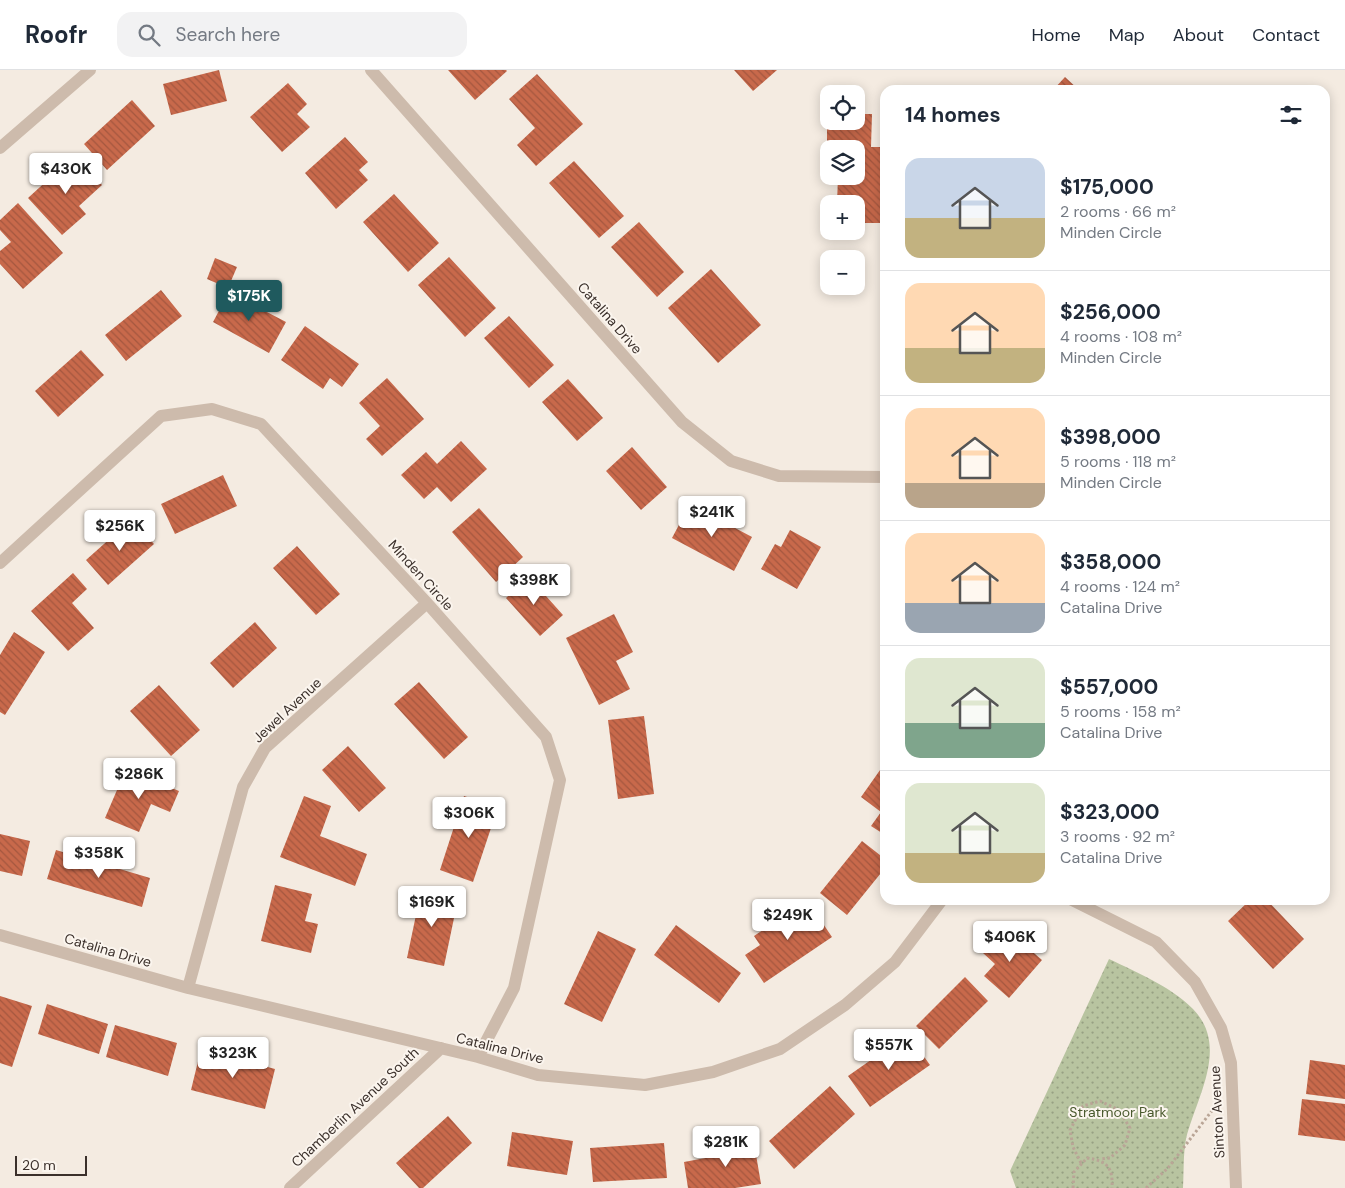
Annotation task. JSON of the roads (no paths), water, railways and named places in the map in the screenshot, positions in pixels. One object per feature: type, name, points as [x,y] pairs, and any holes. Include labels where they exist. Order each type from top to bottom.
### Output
[{"type":"street","points":[[0,148],[90,70]]},
{"type":"street","name":"Catalina Drive","points":[[371,70],[682,422],[731,461],[779,476],[880,477]]},
{"type":"street","name":"Minden Circle","points":[[0,563],[161,416],[212,409],[261,424],[427,603],[546,737],[560,780],[514,988],[478,1057]]},
{"type":"street","name":"Jewel Avenue","points":[[188,988],[243,787],[265,748],[427,603]]},
{"type":"street","name":"Catalina Drive","points":[[0,935],[188,988],[478,1057],[538,1075],[646,1085],[713,1072],[780,1049],[845,1005],[895,962],[938,905]]},
{"type":"street","name":"Sinton Avenue","points":[[1082,905],[1156,942],[1195,982],[1220,1028],[1230,1063],[1236,1188]]},
{"type":"street","name":"Chamberlin Avenue South","points":[[290,1188],[441,1048]]},
{"type":"park label","name":"Stratmoor Park","points":[[1118,1112]]}]
